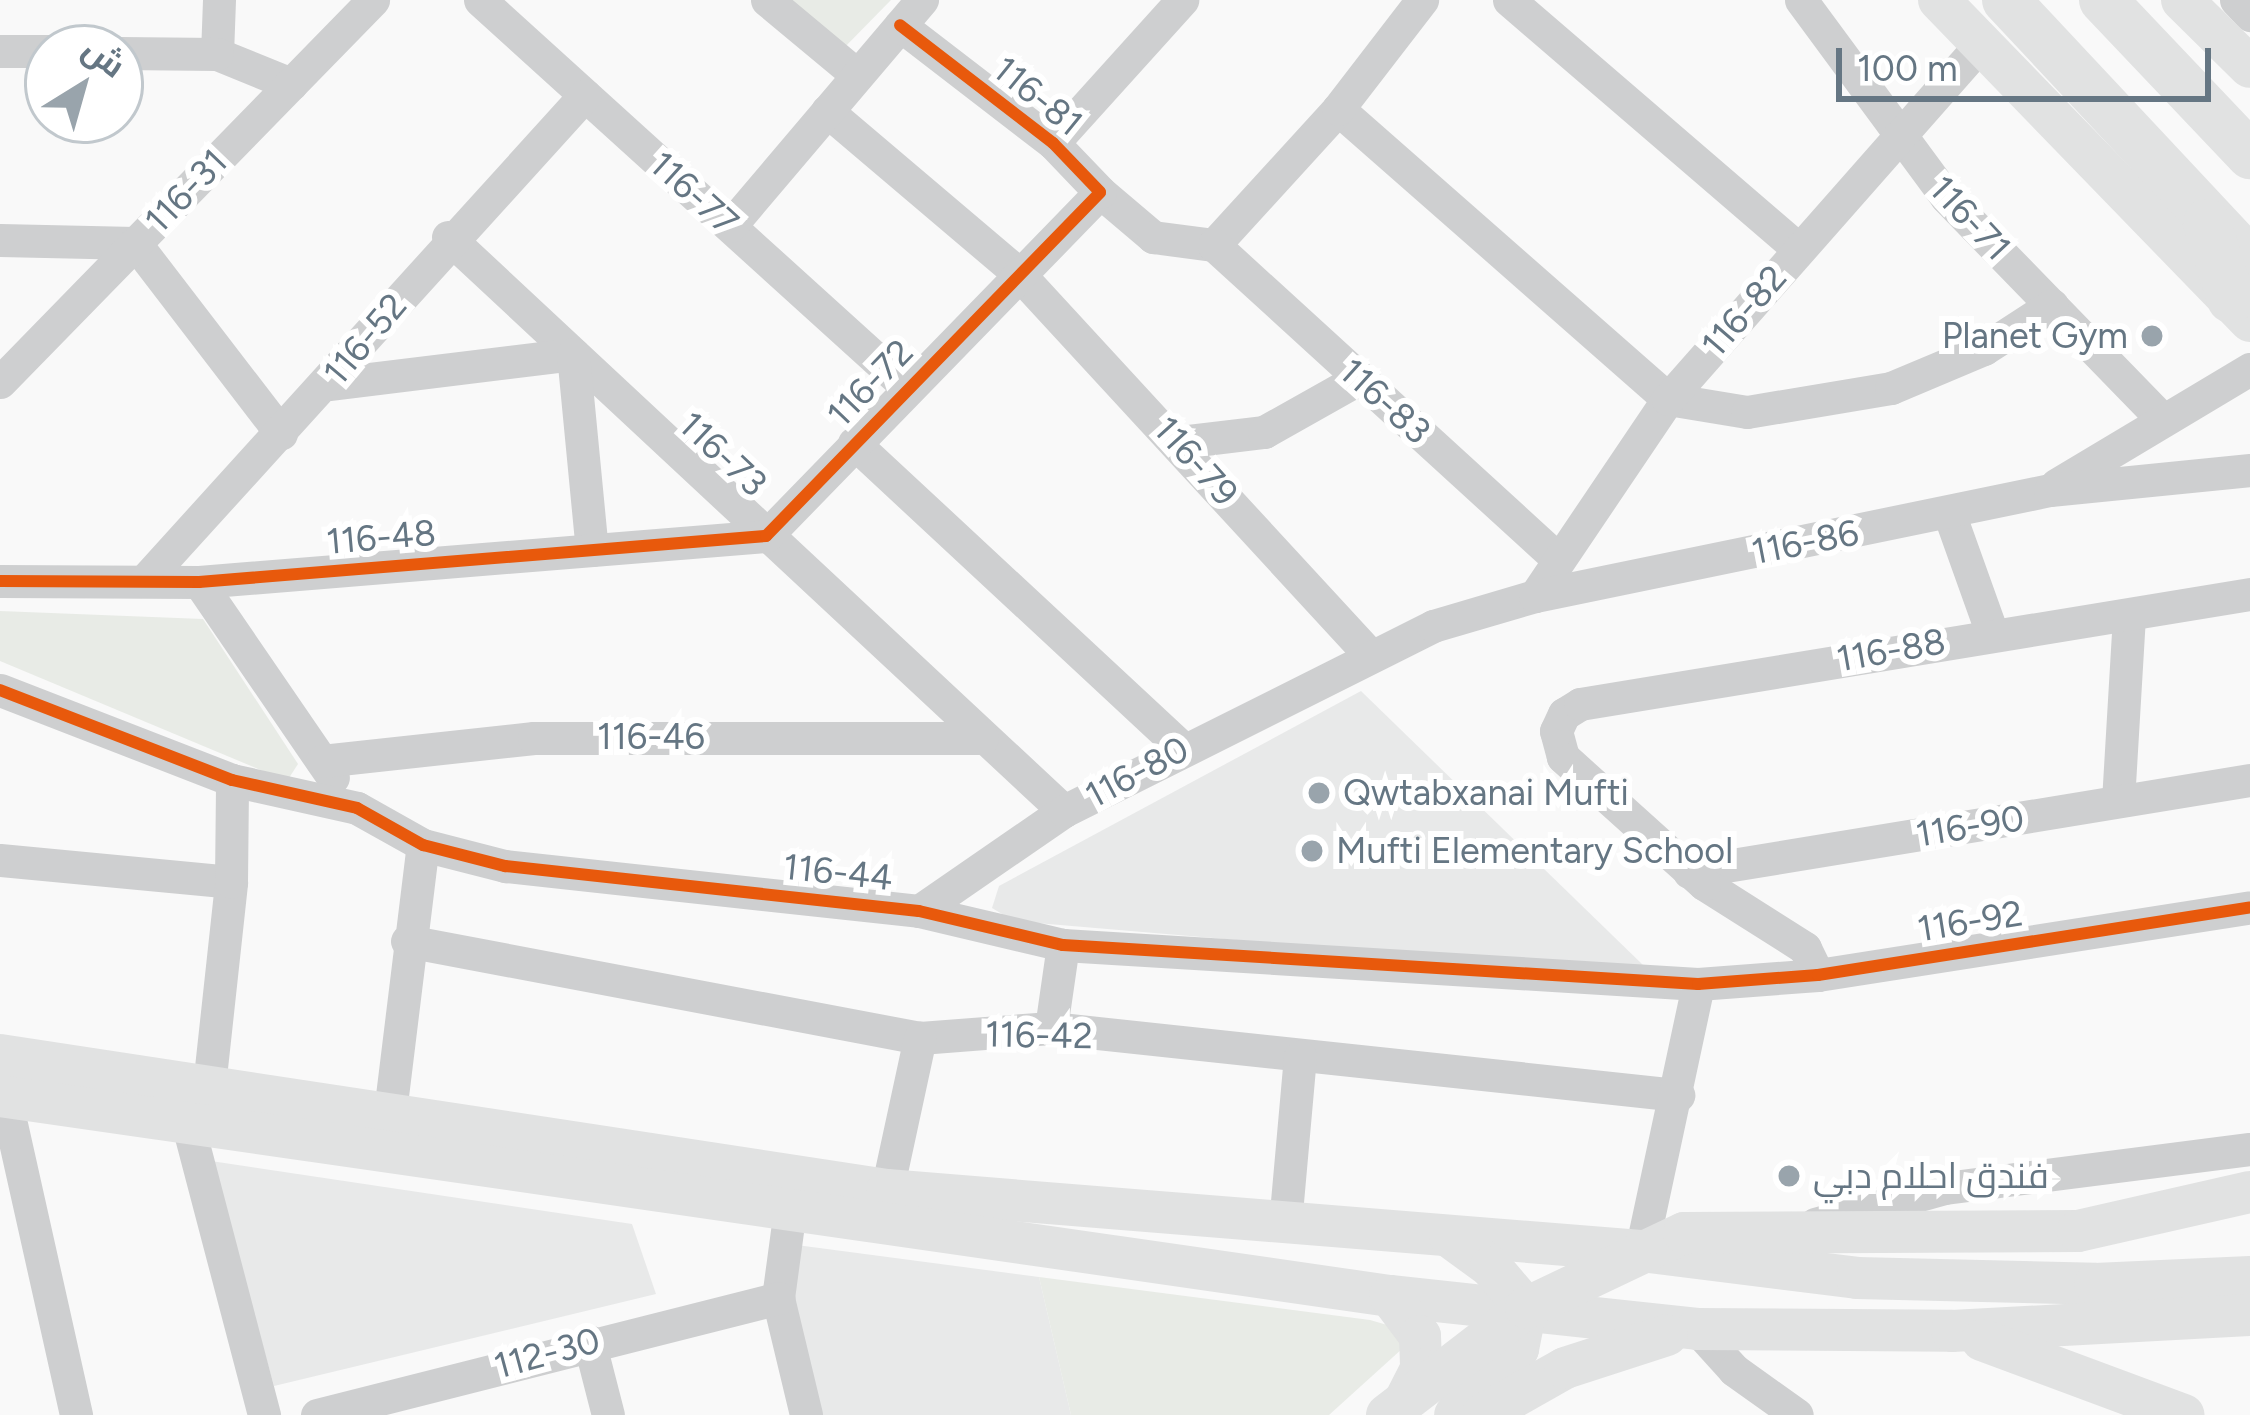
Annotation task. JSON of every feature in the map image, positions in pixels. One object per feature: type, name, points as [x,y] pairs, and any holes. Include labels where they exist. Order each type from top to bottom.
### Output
[{"type":"highway","points":[[2006,0],[2206,218],[2244,294]]},
{"type":"highway","points":[[2103,0],[2250,155]]},
{"type":"highway","points":[[2120,0],[2250,111]]},
{"type":"main road","points":[[1939,0],[1978,46],[2244,294]]},
{"type":"main road","points":[[2182,0],[2250,67]]},
{"type":"main road","points":[[2,1083],[208,1086],[390,1112],[689,1178],[790,1209],[1390,1296],[1697,1329],[1952,1330],[2250,1315]]},
{"type":"main road","points":[[2,1083],[188,1125],[689,1178],[1641,1251],[1973,1283],[2250,1277]]},
{"type":"main road","points":[[1396,1407],[1526,1308],[1641,1251],[1699,1231],[2078,1231],[2250,1192]]},
{"type":"main road","points":[[1973,1283],[2250,1219]]},
{"type":"main road","points":[[1450,1238],[1491,1267],[1526,1308]]},
{"type":"main road","points":[[1390,1296],[1420,1336],[1420,1369],[1396,1407]]},
{"type":"main road","points":[[1455,1415],[1518,1348],[1526,1308]]},
{"type":"main road","points":[[1482,1415],[1605,1351],[1697,1329]]},
{"type":"main road","points":[[1952,1330],[2184,1415]]},
{"type":"street","points":[[217,54],[219,0]]},
{"type":"street","name":"116-31","points":[[0,382],[373,0]]},
{"type":"street","name":"116-77","points":[[480,0],[907,387]]},
{"type":"street","points":[[767,0],[857,75]]},
{"type":"street","points":[[1053,143],[1182,0]]},
{"type":"street","points":[[1509,0],[1798,248]]},
{"type":"street","name":"116-71","points":[[1801,0],[1946,196],[2161,418]]},
{"type":"street","points":[[2236,0],[2250,15]]},
{"type":"street","points":[[1214,245],[1338,109],[1400,7]]},
{"type":"street","points":[[730,226],[911,12]]},
{"type":"street","name":"116-81","points":[[911,12],[1153,237],[1214,245]]},
{"type":"street","name":"116-82","points":[[1535,596],[1668,400],[1978,46]]},
{"type":"street","points":[[144,53],[217,54],[291,84]]},
{"type":"street","name":"116-52","points":[[144,581],[329,384],[448,237],[585,94]]},
{"type":"street","points":[[1338,109],[1668,400],[1747,412],[1858,396],[1954,364],[2052,305]]},
{"type":"street","name":"116-79","points":[[827,111],[1018,273],[1180,442],[1368,653]]},
{"type":"street","points":[[1018,273],[1100,192]]},
{"type":"street","name":"116-73","points":[[448,237],[1064,812]]},
{"type":"street","points":[[0,241],[135,243],[281,433]]},
{"type":"street","name":"116-83","points":[[1214,245],[1557,558]]},
{"type":"street","name":"116-72","points":[[766,536],[1018,273]]},
{"type":"street","points":[[329,384],[573,355],[592,550]]},
{"type":"street","points":[[2050,490],[2161,418],[2250,369]]},
{"type":"street","points":[[1180,442],[1264,432],[1360,378]]},
{"type":"street","points":[[854,443],[1181,747]]},
{"type":"street","name":"116-86","points":[[1368,653],[1535,596],[2050,490],[2245,476]]},
{"type":"street","points":[[1949,513],[1992,633]]},
{"type":"street","name":"116-48","points":[[0,581],[199,581],[766,536]]},
{"type":"street","points":[[199,581],[357,808]]},
{"type":"street","name":"116-88","points":[[1689,872],[1563,757],[1556,741],[1564,714],[1580,704],[2250,594]]},
{"type":"street","points":[[2118,802],[2129,617]]},
{"type":"street","name":"116-80","points":[[919,911],[1064,812],[1368,653]]},
{"type":"street","name":"116-44","points":[[0,690],[232,780],[357,808],[423,844],[505,866],[919,911],[1063,945],[1699,984]]},
{"type":"street","name":"116-46","points":[[322,761],[534,738],[982,738]]},
{"type":"street","points":[[208,1086],[231,882],[232,780]]},
{"type":"street","name":"116-90","points":[[1689,872],[2250,780]]},
{"type":"street","points":[[390,1112],[407,941],[423,844]]},
{"type":"street","points":[[0,860],[231,882]]},
{"type":"street","points":[[1689,872],[1805,948],[1818,975]]},
{"type":"street","name":"116-92","points":[[1699,984],[1818,975],[2250,907]]},
{"type":"street","name":"116-42","points":[[407,941],[920,1038],[1051,1028],[1678,1095]]},
{"type":"street","points":[[1051,1028],[1063,945]]},
{"type":"street","points":[[1641,1251],[1699,984]]},
{"type":"street","points":[[887,1190],[920,1038]]},
{"type":"street","points":[[1285,1224],[1300,1057]]},
{"type":"street","points":[[2,1083],[76,1415]]},
{"type":"street","points":[[188,1125],[263,1415]]},
{"type":"street","points":[[1792,1230],[1945,1188],[2250,1149]]},
{"type":"street","points":[[790,1209],[778,1298],[806,1415]]},
{"type":"street","name":"112-30","points":[[317,1415],[417,1402],[589,1341],[778,1298]]},
{"type":"street","points":[[1697,1329],[1734,1370],[1797,1415]]},
{"type":"street","points":[[589,1341],[608,1415]]},
{"type":"shaded area","points":[[775,0],[891,0],[840,52]]},
{"type":"shaded area","points":[[0,611],[203,619],[298,764],[287,781],[0,661]]},
{"type":"shaded area","name":"Qwtabxanai Mufti","points":[[1361,691],[1643,965],[1633,974],[1014,921],[992,908],[999,886]]},
{"type":"shaded area","points":[[211,1161],[632,1224],[656,1294],[274,1386]]},
{"type":"shaded area","points":[[789,1244],[1039,1277],[1071,1415],[812,1415],[770,1257]]},
{"type":"shaded area","points":[[1039,1277],[1370,1320],[1394,1327],[1403,1348],[1329,1415],[1071,1415]]},
{"type":"cycle path","points":[[0,581],[199,582],[766,536],[1100,192],[1053,143],[900,25]]},
{"type":"cycle path","points":[[0,690],[232,780],[357,808],[423,845],[505,866],[919,911],[1063,945],[1698,984],[1818,975],[2250,907]]},
{"type":"place","name":"Planet Gym","points":[[2152,336]]},
{"type":"place","name":"Qwtabxanai Mufti","points":[[1319,793]]},
{"type":"place","name":"Mufti Elementary School","points":[[1312,851]]},
{"type":"place","name":"فندق احلام دبي","points":[[1789,1176]]}]
